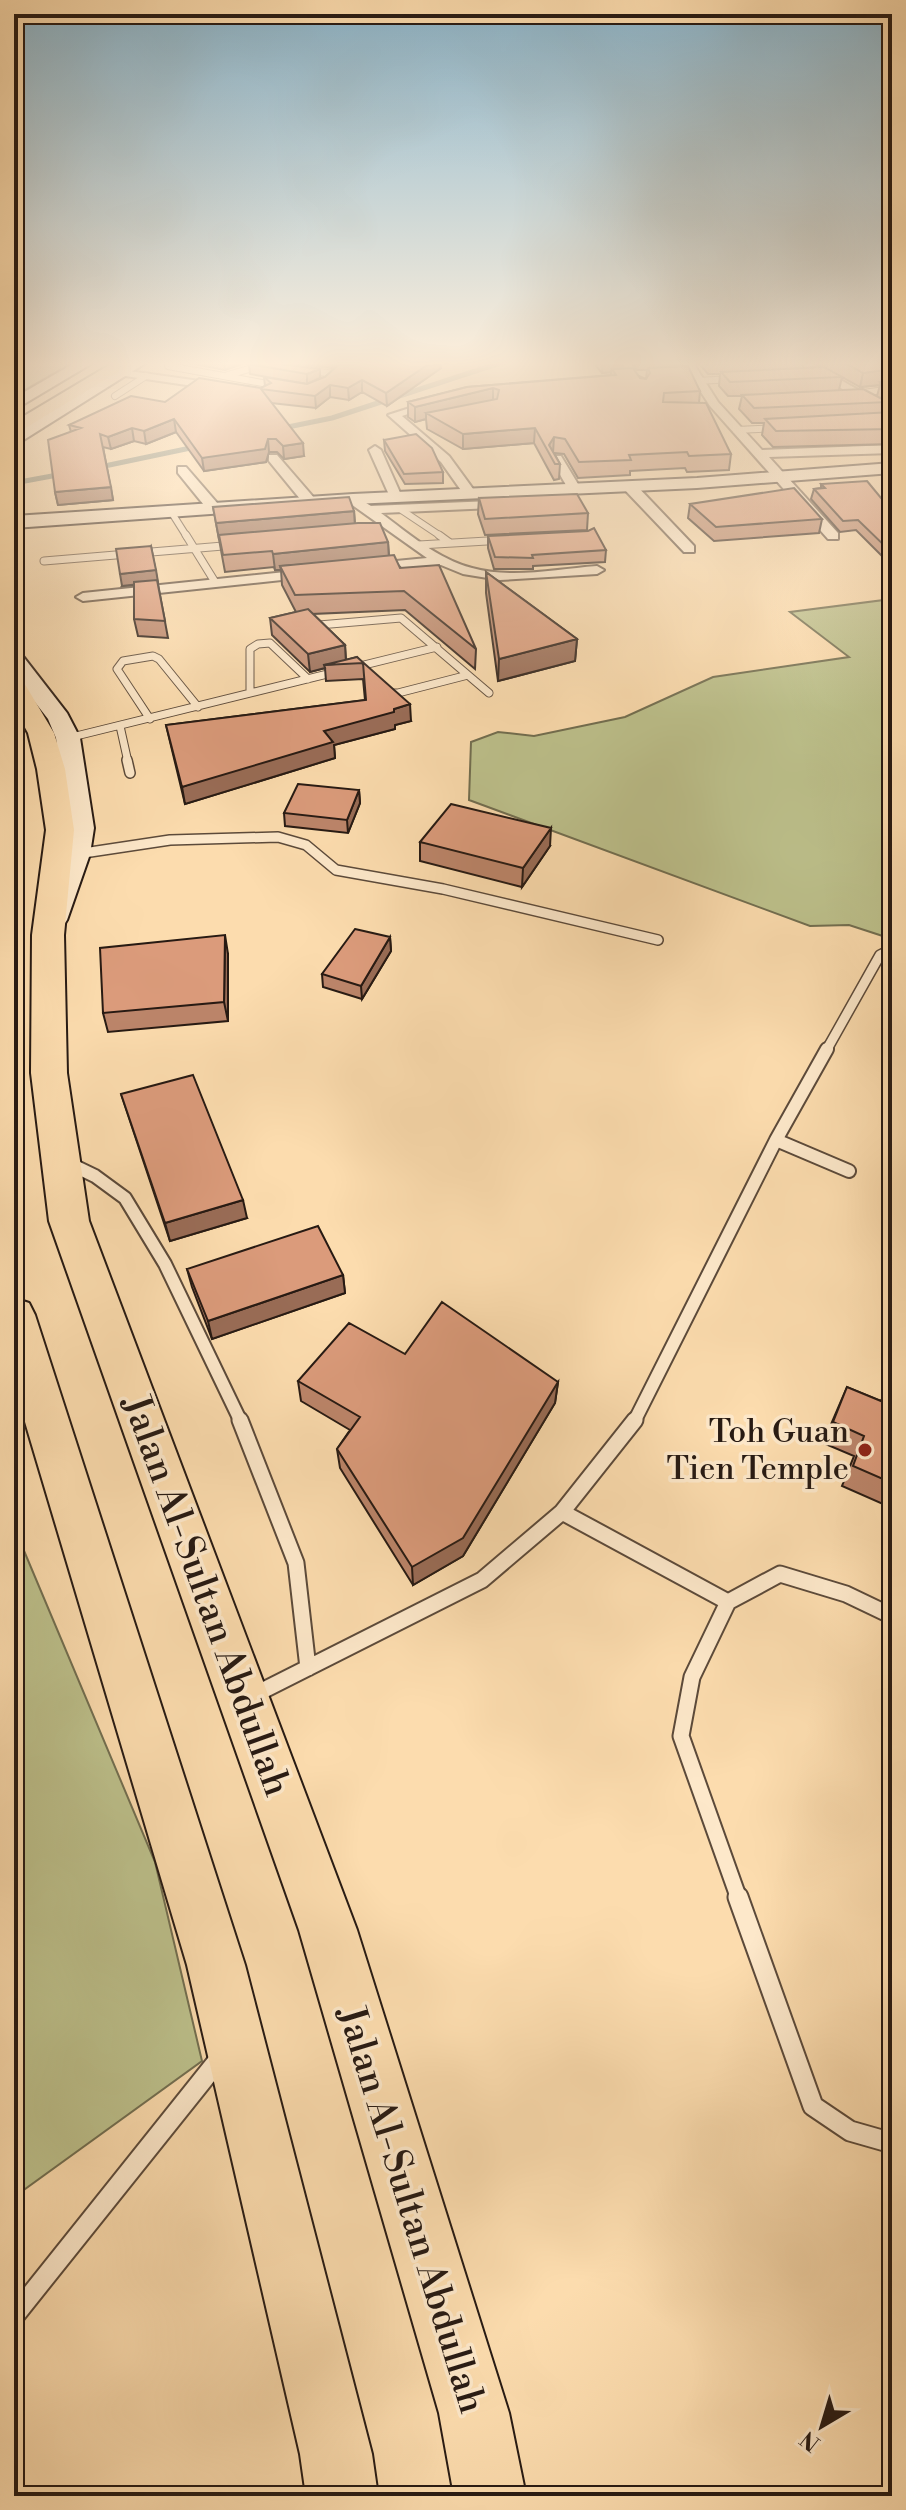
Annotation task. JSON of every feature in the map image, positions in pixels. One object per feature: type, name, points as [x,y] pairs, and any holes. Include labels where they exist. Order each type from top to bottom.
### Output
[{"type":"main road","name":"Jalan Al-Sultan Abdullah","points":[[14,686],[41,733],[68,842],[48,935],[49,1073],[69,1221],[328,1930],[474,2413],[490,2496]]},
{"type":"main road","points":[[14,1315],[216,1965],[336,2454],[342,2496]]},
{"type":"street","points":[[189,478],[213,507]]},
{"type":"street","points":[[290,478],[310,502]]},
{"type":"street","points":[[387,478],[398,503]]},
{"type":"street","points":[[459,478],[470,493]]},
{"type":"street","points":[[568,478],[575,489]]},
{"type":"street","points":[[370,510],[470,493],[747,478]]},
{"type":"street","points":[[781,478],[833,536]]},
{"type":"street","points":[[629,486],[689,549]]},
{"type":"street","points":[[16,521],[353,499],[398,503],[555,501],[557,499],[552,490]]},
{"type":"street","points":[[353,499],[444,561],[485,575],[597,570]]},
{"type":"street","points":[[83,597],[444,561]]},
{"type":"street","points":[[14,660],[59,718],[68,738],[81,828],[68,842]]},
{"type":"lane","points":[[398,503],[450,543]]},
{"type":"lane","points":[[170,510],[215,582]]},
{"type":"lane","points":[[419,545],[511,540]]},
{"type":"lane","points":[[44,561],[244,544]]},
{"type":"lane","points":[[328,637],[317,627],[319,625],[401,618],[489,693]]},
{"type":"lane","points":[[250,693],[250,649],[258,644],[270,643],[308,679]]},
{"type":"lane","points":[[68,738],[437,647]]},
{"type":"lane","points":[[150,719],[117,669],[123,661],[144,656],[159,659],[198,707]]},
{"type":"lane","points":[[348,657],[368,675]]},
{"type":"lane","points":[[378,684],[389,693],[398,693],[468,675]]},
{"type":"lane","points":[[120,726],[130,773]]},
{"type":"lane","points":[[68,842],[278,837],[306,845],[336,870],[443,889],[658,940]]},
{"type":"lane","points":[[246,1700],[482,1580],[562,1512],[641,1413],[776,1140],[880,955],[892,949]]},
{"type":"lane","points":[[776,1140],[849,1171]]},
{"type":"lane","points":[[61,1160],[95,1176],[125,1198],[165,1264],[251,1444],[296,1563],[308,1668]]},
{"type":"lane","points":[[562,1512],[728,1602]]},
{"type":"lane","points":[[892,1616],[846,1594],[780,1574],[728,1602],[692,1677],[681,1736],[813,2106],[850,2131],[892,2143]]},
{"type":"lane","points":[[14,2316],[233,2042]]},
{"type":"green space","points":[[892,599],[892,939],[849,925],[810,926],[469,800],[471,742],[498,732],[534,736],[625,717],[713,677],[849,657],[790,612]]},
{"type":"green space","points":[[14,1527],[155,1862],[202,2061],[14,2197]]},
{"type":"building","points":[[53,478],[109,478],[111,487],[55,492]]},
{"type":"building","points":[[867,481],[892,507],[892,553],[858,520],[843,521],[814,489],[825,488],[821,484]]},
{"type":"building","points":[[794,488],[822,519],[716,527],[690,504]]},
{"type":"building","points":[[577,494],[588,513],[485,519],[479,498]]},
{"type":"building","points":[[349,497],[354,511],[216,523],[213,507]]},
{"type":"building","points":[[380,523],[388,542],[273,554],[272,551],[223,555],[219,535]]},
{"type":"building","points":[[594,528],[606,550],[532,555],[533,558],[495,557],[488,536],[588,531]]},
{"type":"building","points":[[151,546],[156,570],[120,574],[116,549]]},
{"type":"building","points":[[394,555],[400,568],[439,565],[476,649],[404,591],[295,595],[280,566]]},
{"type":"building","points":[[486,572],[577,639],[499,659]]},
{"type":"building","points":[[157,580],[165,621],[134,619],[134,582]]},
{"type":"building","points":[[308,609],[345,645],[308,654],[270,618]]},
{"type":"building","points":[[357,657],[410,704],[394,709],[394,712],[324,731],[333,742],[182,787],[166,725],[366,700],[363,663],[324,665]]},
{"type":"building","points":[[298,784],[359,790],[347,820],[284,813]]},
{"type":"building","points":[[451,804],[551,828],[523,868],[420,842]]},
{"type":"building","points":[[355,929],[390,937],[361,986],[322,974]]},
{"type":"building","points":[[225,935],[224,1002],[103,1013],[100,948]]},
{"type":"building","points":[[193,1075],[243,1200],[165,1223],[121,1094]]},
{"type":"building","points":[[318,1226],[343,1275],[208,1321],[187,1269]]},
{"type":"building","points":[[442,1302],[558,1382],[463,1538],[412,1567],[337,1449],[360,1417],[298,1381],[349,1323],[405,1354]]},
{"type":"building","points":[[891,1381],[892,1483],[853,1466],[864,1436],[833,1422],[847,1387],[883,1402]]},
{"type":"waterway","points":[[14,483],[40,478]]},
{"type":"place","name":"Toh Guan Tien Temple","points":[[865,1450]]}]
